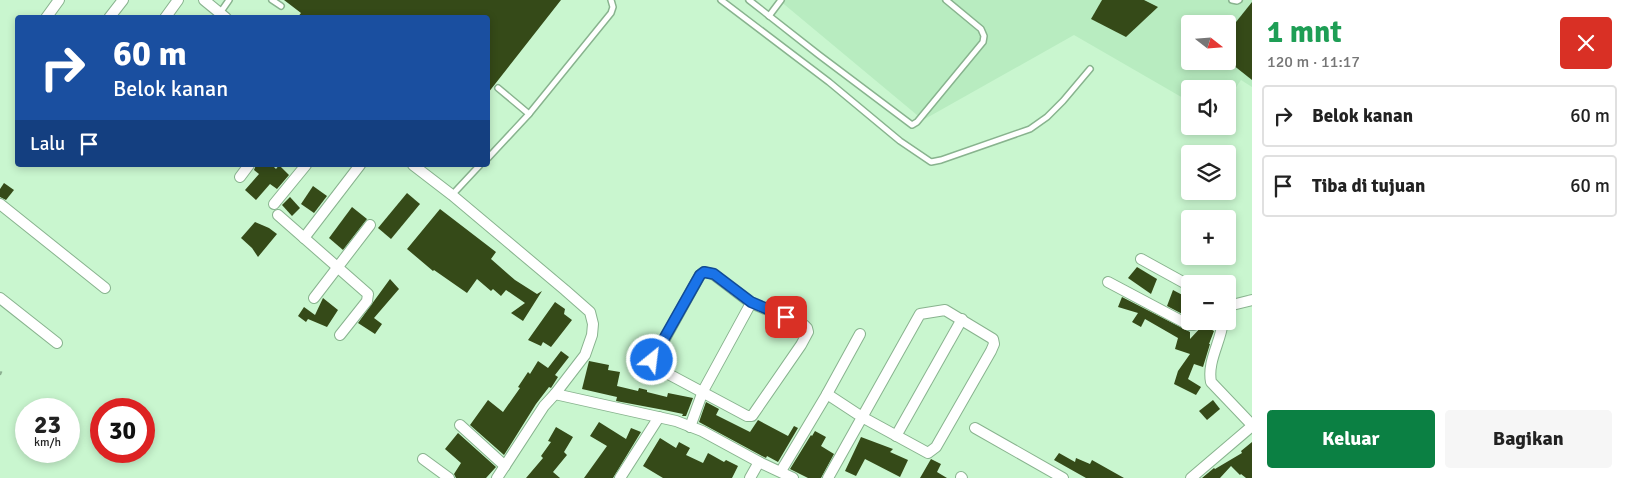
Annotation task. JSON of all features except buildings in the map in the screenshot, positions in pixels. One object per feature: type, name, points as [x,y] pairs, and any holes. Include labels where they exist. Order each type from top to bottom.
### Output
[{"type":"street","points":[[48,15],[59,0]]},
{"type":"street","points":[[111,15],[123,0]]},
{"type":"street","points":[[167,15],[178,0]]},
{"type":"street","points":[[204,0],[223,15]]},
{"type":"street","points":[[240,176],[247,167]]},
{"type":"street","points":[[274,204],[304,167]]},
{"type":"street","points":[[304,238],[358,167]]},
{"type":"street","points":[[416,167],[452,195],[587,308],[592,318],[592,335],[584,354],[541,411],[497,478]]},
{"type":"street","points":[[0,204],[105,288]]},
{"type":"street","points":[[278,215],[368,294],[369,298],[340,334]]},
{"type":"street","points":[[314,298],[370,225]]},
{"type":"street","points":[[1141,259],[1181,281]]},
{"type":"street","points":[[704,272],[714,274],[751,302],[804,324],[808,332],[752,416],[747,416],[653,364],[652,360],[700,275],[704,272]]},
{"type":"street","points":[[1108,282],[1181,321]]},
{"type":"street","points":[[0,298],[57,342]]},
{"type":"street","points":[[1236,304],[1252,300]]},
{"type":"street","points":[[690,427],[703,391],[751,302]]},
{"type":"street","points":[[828,394],[862,417],[928,453],[936,447],[994,344],[993,339],[944,310],[920,314],[862,417],[828,478]]},
{"type":"street","points":[[896,436],[962,319]]},
{"type":"street","points":[[1191,478],[1252,426],[1211,382],[1211,366],[1221,330]]},
{"type":"street","points":[[781,471],[828,394],[860,334]]},
{"type":"street","points":[[555,394],[659,417],[690,427],[793,478]]},
{"type":"street","points":[[620,478],[659,417]]},
{"type":"street","points":[[460,425],[505,466]]},
{"type":"street","points":[[976,428],[1063,478]]},
{"type":"street","points":[[423,458],[449,478]]},
{"type":"street","points":[[750,478],[759,462]]},
{"type":"lane","points":[[223,15],[230,0]]},
{"type":"lane","points":[[272,0],[281,6]]},
{"type":"lane","points":[[490,156],[529,114],[611,13],[613,7],[611,0]]},
{"type":"lane","points":[[721,0],[829,82],[900,141],[931,162],[1030,129],[1052,112],[1090,68]]},
{"type":"lane","points":[[749,0],[819,56],[912,125],[918,122],[983,42],[984,36],[981,29],[946,0]]},
{"type":"lane","points":[[769,16],[781,0]]},
{"type":"lane","points":[[1232,0],[1239,0]]},
{"type":"lane","points":[[498,88],[529,114]]},
{"type":"lane","points":[[452,195],[478,167]]},
{"type":"path","points":[[0,374],[2,370]]},
{"type":"shaded area","points":[[779,0],[1252,0],[1252,87],[1241,80],[1236,87],[1236,80],[1181,80],[1181,97],[1074,35],[923,120]]},
{"type":"route","points":[[652,360],[700,275],[704,272],[714,274],[751,302],[786,317]]}]
